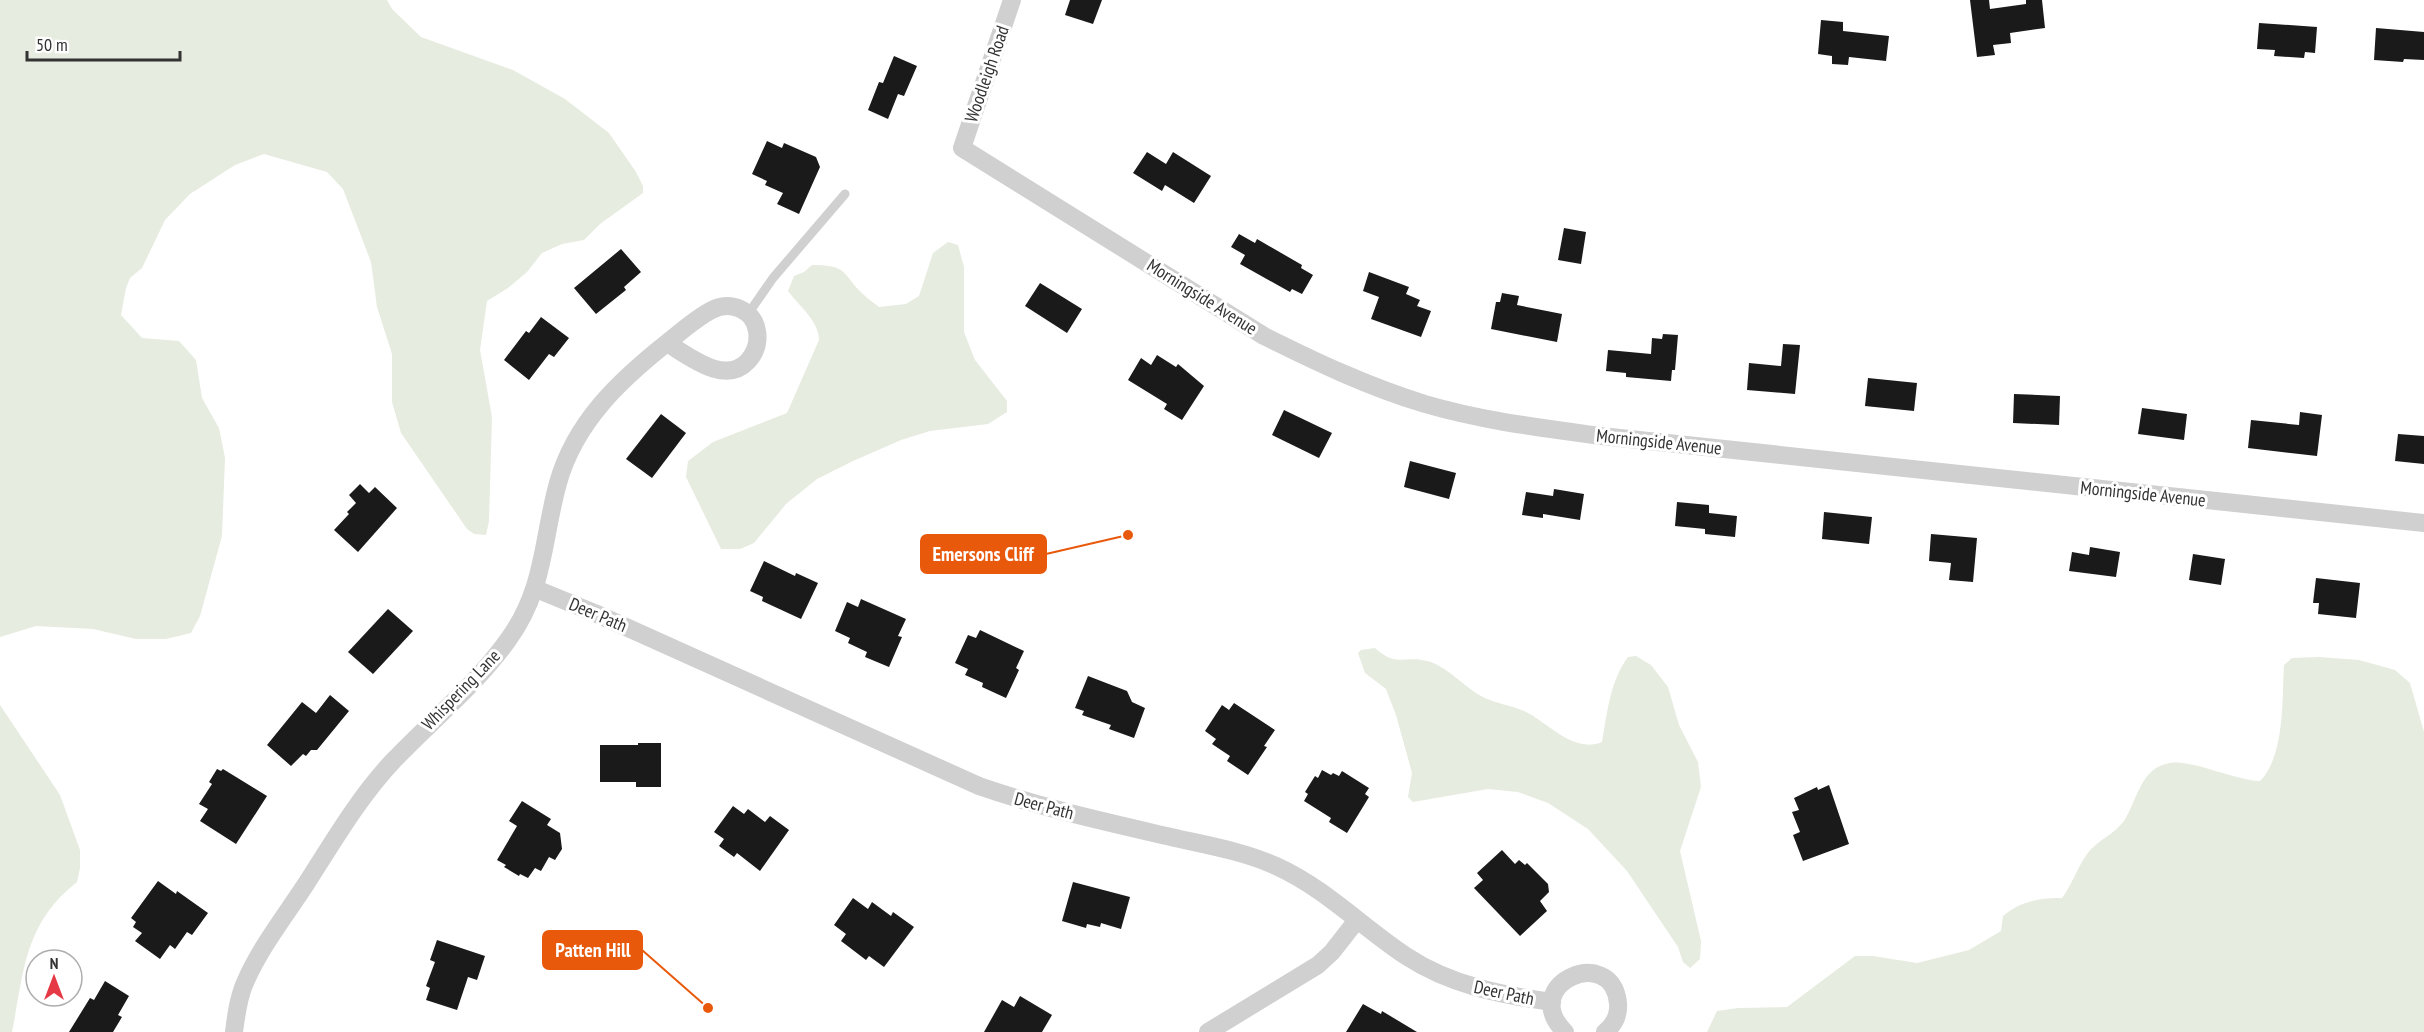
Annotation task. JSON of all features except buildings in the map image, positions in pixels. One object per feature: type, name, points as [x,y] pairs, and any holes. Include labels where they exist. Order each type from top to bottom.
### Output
[{"type":"street","name":"Woodleigh Road","points":[[962,148],[1012,0]]},
{"type":"street","name":"Morningside Avenue","points":[[962,148],[1264,336],[1385,390],[1463,414],[1601,436],[2424,523]]},
{"type":"street","name":"Whispering Lane","points":[[234,1032],[244,986],[259,956],[357,806],[392,762],[490,663],[520,621],[536,589],[565,461],[588,419],[622,380],[700,317],[721,306],[733,306],[748,314]]},
{"type":"street","points":[[667,343],[713,369],[725,371],[736,369],[744,365],[758,346],[756,326],[748,314]]},
{"type":"street","name":"Deer Path","points":[[536,589],[597,614],[978,786],[1039,807],[1209,846],[1274,865],[1298,876],[1392,946],[1432,972],[1483,990],[1552,1002]]},
{"type":"street","points":[[1208,1032],[1318,965],[1332,952],[1357,920]]},
{"type":"street","name":"Deer Path","points":[[1565,1032],[1557,1024],[1552,1014],[1555,991],[1565,979],[1576,974],[1593,973],[1603,978],[1616,994],[1618,1007],[1616,1018],[1605,1032]]},
{"type":"lane","points":[[748,314],[773,278],[845,194]]},
{"type":"shaded area","points":[[0,0],[387,0],[392,9],[421,37],[513,70],[565,99],[609,133],[636,172],[643,186],[643,193],[600,224],[584,240],[562,244],[542,253],[527,272],[508,288],[487,301],[480,350],[492,417],[489,521],[486,535],[474,534],[467,529],[401,433],[392,402],[392,354],[377,307],[371,262],[343,189],[327,172],[264,154],[235,165],[190,194],[165,220],[142,268],[130,278],[121,315],[142,338],[179,341],[196,360],[202,398],[219,428],[225,458],[222,536],[200,616],[191,633],[166,639],[136,639],[93,629],[36,626],[0,637]]},
{"type":"shaded area","points":[[948,242],[958,245],[964,267],[964,332],[975,360],[1007,401],[1007,412],[988,424],[930,431],[901,440],[853,461],[817,479],[786,504],[754,543],[740,549],[721,549],[686,477],[688,461],[713,442],[787,413],[819,340],[816,326],[788,291],[794,276],[804,272],[812,265],[833,267],[844,272],[864,295],[879,307],[906,304],[919,296],[933,253]]},
{"type":"shaded area","points":[[1375,648],[1389,658],[1427,661],[1434,664],[1481,696],[1524,711],[1561,735],[1581,744],[1591,745],[1602,742],[1613,687],[1628,657],[1636,656],[1651,665],[1668,687],[1679,725],[1698,762],[1701,787],[1680,851],[1701,941],[1700,959],[1690,968],[1683,962],[1678,947],[1627,871],[1588,829],[1548,803],[1518,792],[1488,789],[1413,802],[1408,797],[1412,773],[1396,715],[1386,689],[1365,673],[1358,653],[1361,650]]},
{"type":"shaded area","points":[[2319,657],[2359,660],[2395,670],[2410,683],[2424,732],[2424,1032],[1707,1032],[1717,1011],[1787,1007],[1855,956],[1873,956],[1917,963],[1969,950],[2001,931],[2003,916],[2016,907],[2046,898],[2062,898],[2087,854],[2124,821],[2146,778],[2160,766],[2170,763],[2189,764],[2260,781],[2268,770],[2278,743],[2284,665],[2292,658]]},
{"type":"shaded area","points":[[0,705],[60,795],[80,850],[80,868],[77,882],[46,914],[30,948],[24,948],[24,969],[12,1032],[0,1032]]},
{"type":"place","name":"Emersons Cliff","points":[[1128,535]]},
{"type":"place","name":"Patten Hill","points":[[708,1008]]}]
